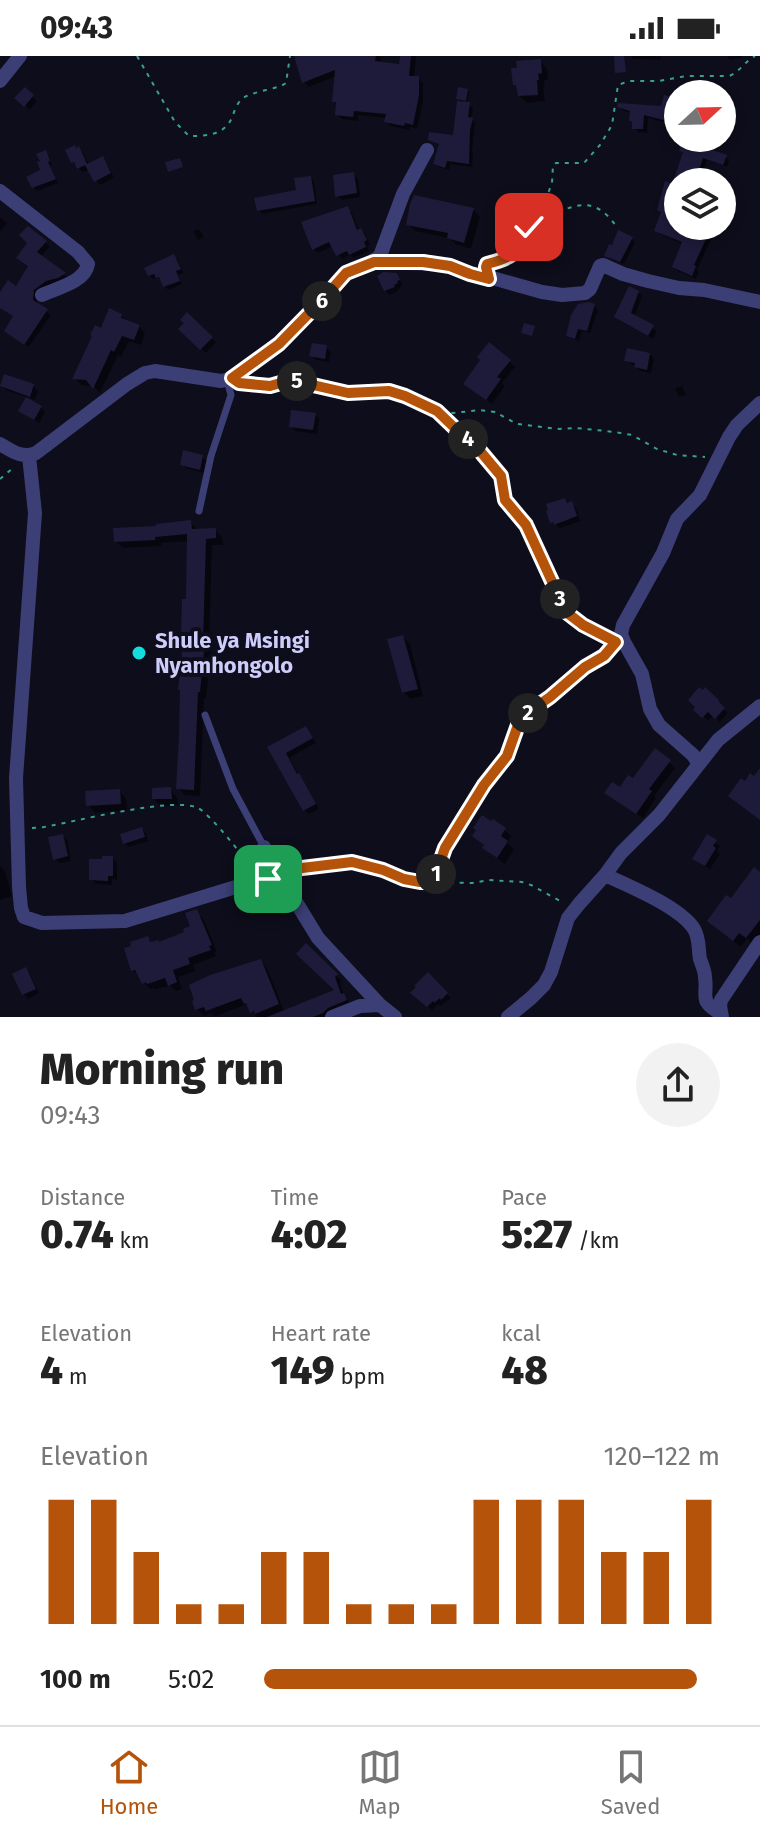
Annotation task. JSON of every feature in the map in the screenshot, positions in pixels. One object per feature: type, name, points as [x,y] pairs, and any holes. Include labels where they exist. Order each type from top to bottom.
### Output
[{"type":"street","points":[[0,81],[20,56]]},
{"type":"street","points":[[374,262],[380,256],[403,194],[427,150]]},
{"type":"street","points":[[0,191],[78,252],[88,264],[80,278],[42,295]]},
{"type":"street","points":[[0,444],[24,456],[36,453],[145,373],[155,371],[229,379],[279,344],[346,273],[374,262],[441,264],[479,277],[562,295],[585,293],[603,265],[648,281],[760,302]]},
{"type":"street","points":[[699,764],[659,725],[650,709],[642,674],[618,638],[663,553],[677,519],[700,495],[737,425],[760,403]]},
{"type":"street","points":[[24,456],[35,513],[18,739],[16,823],[24,917],[42,923],[125,921],[278,874]]},
{"type":"street","points":[[508,1017],[544,985],[568,918],[579,904],[621,853],[659,815],[718,740],[760,706]]},
{"type":"street","points":[[264,847],[318,938],[395,1017]]},
{"type":"street","points":[[605,875],[657,901],[693,926],[706,979],[704,996],[721,1015]]},
{"type":"street","points":[[721,1015],[721,1000],[760,942]]},
{"type":"street","points":[[332,1017],[360,1006],[380,1005]]},
{"type":"lane","points":[[199,511],[211,456],[231,395],[229,379]]},
{"type":"lane","points":[[205,715],[233,789],[264,847]]},
{"type":"path","points":[[137,56],[175,122],[189,136],[203,136],[222,131],[229,125],[237,105],[244,98],[286,83],[290,56]]},
{"type":"path","points":[[538,220],[552,183],[553,165],[584,163],[604,140],[612,125],[618,85],[629,81],[659,81],[686,76],[729,76],[755,56]]},
{"type":"path","points":[[489,279],[487,264],[516,253],[529,227],[570,206],[594,207],[610,216],[616,226]]},
{"type":"path","points":[[229,379],[270,386],[291,380],[348,393],[389,391],[437,411],[480,410],[495,412],[517,424],[632,435],[657,449],[695,458],[722,454]]},
{"type":"path","points":[[433,882],[445,848],[484,785],[507,756],[523,718],[585,667],[604,656],[618,638],[583,625],[566,612],[526,525],[505,500],[501,476],[475,445],[437,411]]},
{"type":"path","points":[[0,479],[24,456]]},
{"type":"path","points":[[16,823],[28,828],[44,827],[130,809],[188,805],[209,817],[248,863],[259,881]]},
{"type":"path","points":[[278,874],[352,862],[420,882],[522,882],[560,902],[579,904]]},
{"type":"building","points":[[294,56],[376,56],[375,61],[399,64],[400,56],[411,56],[409,76],[419,76],[413,125],[384,122],[386,114],[354,111],[353,117],[335,115],[336,102],[332,102],[335,70],[302,83]]},
{"type":"building","points":[[614,56],[624,56],[626,72],[615,73]]},
{"type":"building","points":[[541,59],[538,95],[518,96],[511,68],[517,68],[516,61]]},
{"type":"building","points":[[25,87],[34,95],[24,107],[14,98]]},
{"type":"building","points":[[458,87],[468,89],[466,101],[456,99]]},
{"type":"building","points":[[664,95],[664,120],[644,115],[643,129],[632,129],[630,111],[617,107],[618,103],[661,106]]},
{"type":"building","points":[[457,101],[470,102],[468,117],[473,118],[469,164],[447,161],[445,168],[433,164],[439,144],[428,140],[429,132],[453,135]]},
{"type":"building","points":[[75,145],[76,148],[79,146],[87,164],[103,156],[111,173],[94,182],[85,165],[77,169],[65,150]]},
{"type":"building","points":[[46,150],[56,179],[32,188],[26,177],[40,170],[36,154]]},
{"type":"building","points":[[683,152],[727,155],[723,165],[703,158],[700,168],[678,168]]},
{"type":"building","points":[[180,158],[183,167],[168,172],[165,162]]},
{"type":"building","points":[[354,172],[357,193],[335,197],[333,175]]},
{"type":"building","points":[[311,176],[315,201],[257,211],[254,198],[296,190],[294,178]]},
{"type":"building","points":[[664,185],[664,235],[654,231],[661,212],[657,210]]},
{"type":"building","points":[[414,195],[474,208],[464,243],[447,238],[448,233],[406,225]]},
{"type":"building","points":[[348,206],[357,230],[361,228],[367,240],[364,242],[366,247],[349,255],[347,251],[336,256],[329,242],[312,250],[301,222]]},
{"type":"building","points":[[28,226],[47,241],[37,252],[66,273],[34,290],[33,300],[48,309],[24,345],[4,331],[13,316],[0,308],[0,292],[8,280],[16,286],[28,266],[16,258],[27,243],[19,235]]},
{"type":"building","points":[[618,230],[633,237],[620,262],[604,256]]},
{"type":"building","points":[[677,240],[706,240],[692,276],[672,267],[682,242]]},
{"type":"building","points":[[174,254],[181,269],[176,271],[180,281],[163,287],[159,277],[156,278],[154,274],[148,276],[144,268]]},
{"type":"building","points":[[383,272],[397,273],[400,280],[395,287],[384,291],[377,276]]},
{"type":"building","points":[[629,286],[639,291],[631,313],[654,325],[648,336],[614,317]]},
{"type":"building","points":[[578,304],[595,304],[587,331],[578,329],[575,339],[566,336],[571,315]]},
{"type":"building","points":[[109,308],[122,314],[121,318],[140,325],[134,340],[122,336],[114,352],[111,350],[93,389],[86,380],[72,379],[95,325],[101,328]]},
{"type":"building","points":[[187,312],[213,337],[200,350],[178,329],[184,323],[180,320]]},
{"type":"building","points":[[524,323],[535,326],[532,336],[521,333]]},
{"type":"building","points":[[489,342],[511,360],[497,377],[501,379],[486,400],[463,384]]},
{"type":"building","points":[[312,343],[327,345],[325,359],[309,356]]},
{"type":"building","points":[[627,348],[650,353],[647,370],[624,361]]},
{"type":"building","points":[[4,374],[34,384],[30,397],[0,386]]},
{"type":"building","points":[[26,397],[42,406],[34,420],[18,411]]},
{"type":"building","points":[[291,410],[316,413],[313,430],[289,427]]},
{"type":"building","points":[[183,450],[203,455],[200,470],[180,465]]},
{"type":"building","points":[[565,498],[567,503],[572,501],[577,516],[554,525],[550,523],[546,504]]},
{"type":"building","points":[[191,520],[192,529],[216,528],[216,538],[206,539],[205,641],[198,692],[194,790],[176,789],[187,534],[155,537],[155,540],[114,542],[113,528]]},
{"type":"building","points":[[403,635],[418,689],[402,693],[387,639]]},
{"type":"building","points":[[699,687],[703,690],[705,687],[725,708],[715,719],[708,712],[702,718],[688,700]]},
{"type":"building","points":[[306,726],[313,738],[286,753],[316,804],[303,811],[267,747]]},
{"type":"building","points":[[655,748],[671,760],[649,789],[652,791],[636,814],[604,793],[612,782],[620,787],[628,775],[633,778]]},
{"type":"building","points":[[760,768],[760,820],[728,796],[741,778],[745,781],[750,773],[754,776]]},
{"type":"building","points":[[171,787],[172,799],[152,799],[152,788]]},
{"type":"building","points":[[120,789],[121,804],[86,806],[85,791]]},
{"type":"building","points":[[482,815],[506,828],[501,836],[508,841],[497,858],[482,848],[484,845],[472,836],[476,830],[473,828]]},
{"type":"building","points":[[142,827],[145,837],[123,844],[120,834]]},
{"type":"building","points":[[63,834],[68,856],[53,860],[48,837]]},
{"type":"building","points":[[707,834],[717,840],[713,846],[716,848],[705,866],[692,859]]},
{"type":"building","points":[[102,856],[113,856],[113,876],[108,876],[108,881],[89,880],[89,859],[102,859]]},
{"type":"building","points":[[754,867],[760,872],[760,920],[746,938],[739,933],[733,941],[707,921],[726,895],[731,898]]},
{"type":"building","points":[[197,909],[212,945],[209,946],[211,950],[188,958],[190,964],[173,970],[177,982],[168,986],[165,978],[142,984],[135,970],[131,971],[124,948],[131,946],[130,942],[148,936],[150,942],[159,942],[184,932],[183,929],[190,926],[185,913]]},
{"type":"building","points":[[306,943],[338,974],[335,977],[341,994],[344,993],[347,1000],[313,1017],[267,1017],[334,990],[296,954]]},
{"type":"building","points":[[261,959],[279,1004],[255,1014],[254,1011],[250,1013],[241,998],[206,1011],[204,1007],[195,1010],[189,985]]},
{"type":"building","points":[[26,967],[36,989],[22,995],[12,974]]},
{"type":"building","points":[[428,972],[448,993],[427,1007],[410,993]]},
{"type":"place","name":"Shule ya Msingi Nyamhongolo","points":[[139,653]]},
{"type":"route","points":[[268,879],[280,876],[277,871],[352,862],[404,879],[433,882],[445,848],[484,785],[507,756],[523,718],[585,667],[598,661],[616,642],[598,634],[566,612],[526,525],[505,500],[501,476],[475,445],[437,411],[389,391],[348,393],[291,380],[270,386],[239,383],[232,378],[279,344],[346,273],[374,262],[423,262],[450,266],[489,279],[487,264],[516,253],[529,227]]}]
